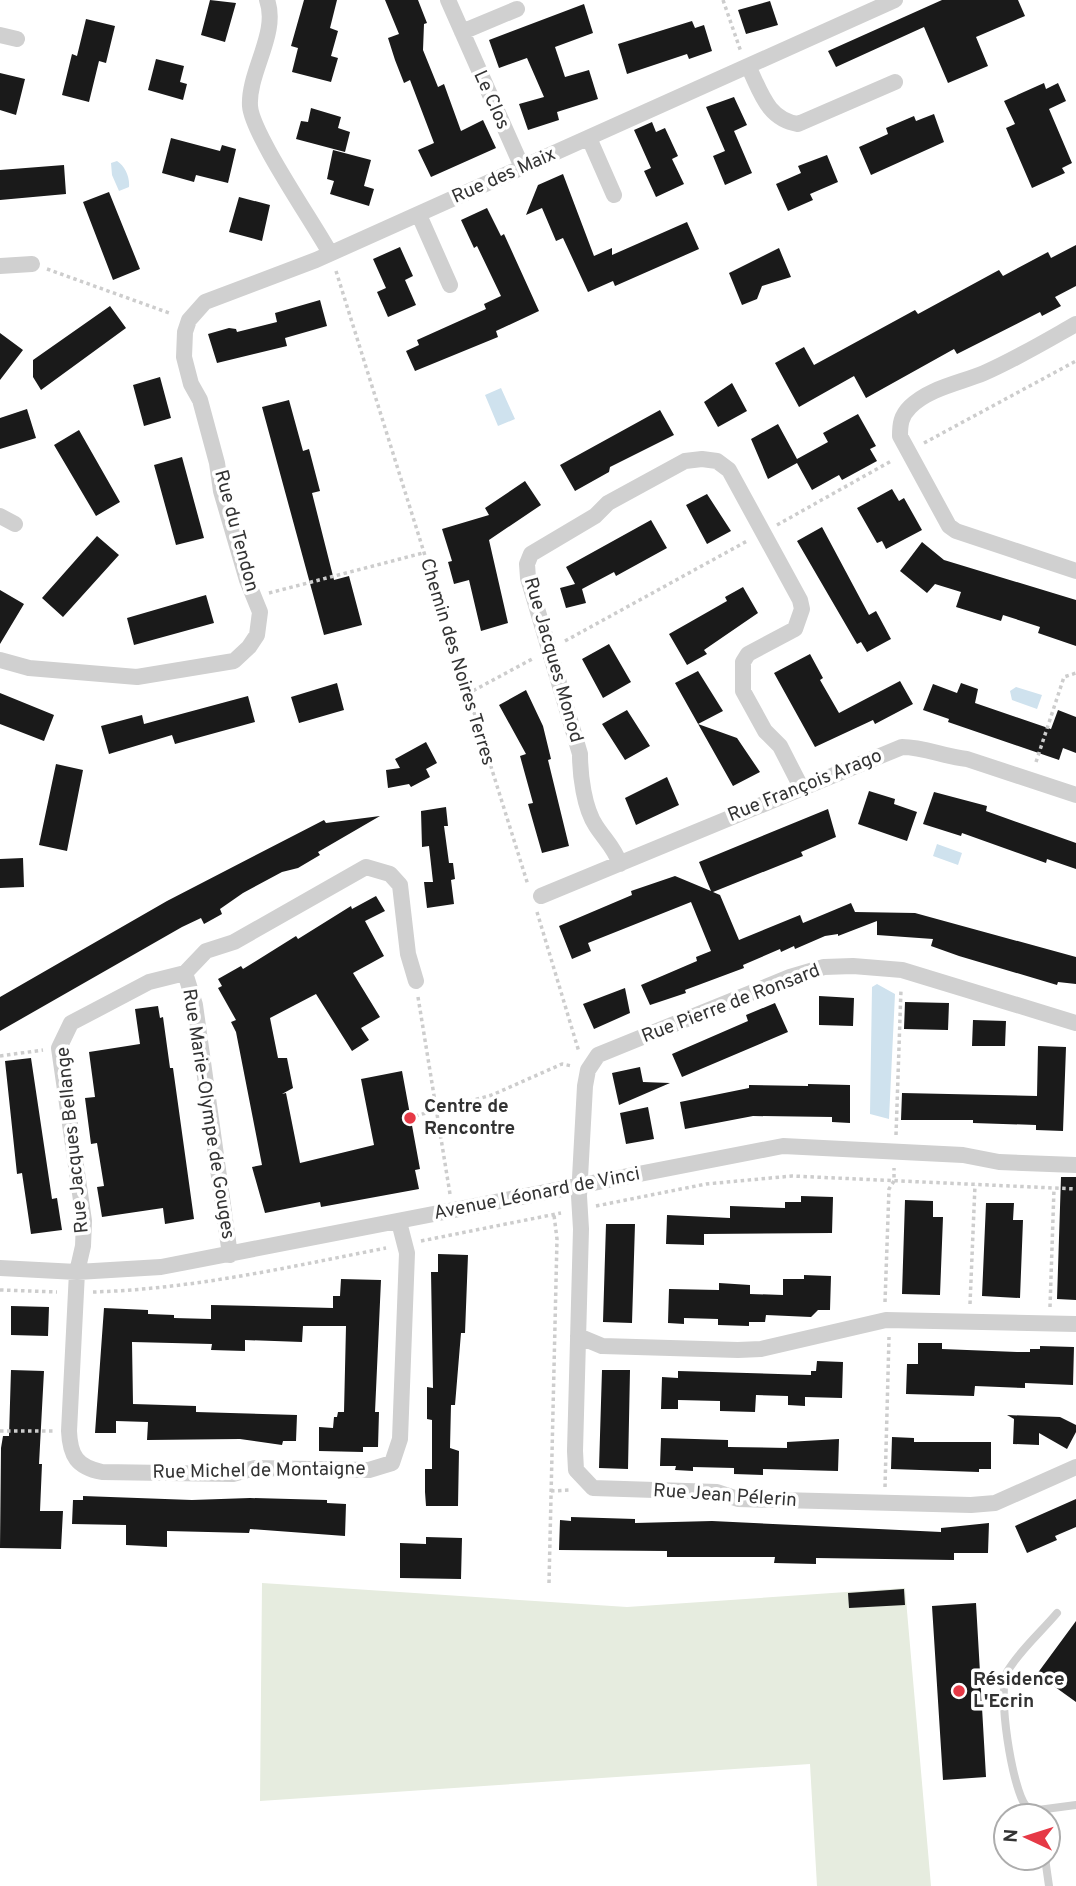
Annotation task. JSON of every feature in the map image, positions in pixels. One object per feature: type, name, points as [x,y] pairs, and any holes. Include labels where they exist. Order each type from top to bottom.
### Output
[{"type":"street","points":[[189,320],[205,302],[330,253],[251,117],[251,90],[270,15],[267,0]]},
{"type":"street","name":"Le Clos","points":[[448,0],[522,167]]},
{"type":"street","name":"Rue des Maix","points":[[330,253],[895,0]]},
{"type":"street","points":[[461,32],[517,9]]},
{"type":"street","points":[[0,35],[17,39]]},
{"type":"street","points":[[748,66],[768,109],[785,122],[798,124],[895,82]]},
{"type":"street","points":[[589,138],[614,195]]},
{"type":"street","points":[[419,215],[450,285]]},
{"type":"street","points":[[0,266],[32,264]]},
{"type":"street","name":"Rue du Tendon","points":[[0,660],[29,668],[137,677],[234,661],[249,648],[257,635],[260,612],[221,491],[217,463],[200,400],[191,384],[184,357],[189,320]]},
{"type":"street","points":[[1076,324],[1001,365],[913,404],[903,414],[900,426],[904,444],[949,526],[956,531],[1076,571]]},
{"type":"street","name":"Rue Jacques Monod","points":[[621,864],[614,846],[594,824],[580,774],[580,754],[528,578],[527,564],[531,554],[539,547],[595,516],[608,503],[685,461],[717,461],[729,470],[800,600],[802,609],[795,629],[748,654],[743,662],[743,691],[765,731],[780,746],[801,787]]},
{"type":"street","name":"Rue François Arago","points":[[535,898],[902,747],[919,747],[948,758],[967,759],[1076,795]]},
{"type":"street","name":"Rue Jacques Bellange","points":[[77,1272],[83,1246],[84,1221],[60,1048],[71,1023],[149,982],[186,972],[206,951],[234,942],[366,867],[390,874],[400,885],[408,954],[416,981]]},
{"type":"street","name":"Rue Pierre de Ronsard","points":[[588,1070],[598,1055],[790,977],[824,967],[863,966],[902,970],[1076,1023]]},
{"type":"street","name":"Rue Marie-Olympe de Gouges","points":[[186,972],[195,1005],[230,1255]]},
{"type":"street","points":[[580,1185],[588,1070]]},
{"type":"street","name":"Avenue Léonard de Vinci","points":[[0,1268],[77,1272],[161,1267],[783,1146],[1076,1166]]},
{"type":"street","name":"Rue Jean Pélerin","points":[[580,1185],[576,1470],[593,1488],[718,1492],[738,1499],[884,1504],[995,1503],[1076,1467]]},
{"type":"street","name":"Rue Michel de Montaigne","points":[[77,1272],[69,1432],[70,1450],[75,1460],[86,1469],[102,1472],[233,1474],[255,1468],[369,1470],[392,1463],[400,1439],[405,1244],[399,1222]]},
{"type":"street","points":[[578,1336],[602,1346],[761,1349],[886,1320],[1076,1324]]},
{"type":"lane","points":[[1024,1802],[1016,1785],[1003,1683],[1012,1664],[1057,1613]]},
{"type":"path","points":[[723,0],[738,46],[748,66]]},
{"type":"path","name":"Chemin des Noires Terres","points":[[330,253],[423,553],[535,898],[578,1049],[588,1070]]},
{"type":"path","points":[[32,264],[189,320]]},
{"type":"path","points":[[254,597],[423,553]]},
{"type":"path","points":[[1030,780],[1065,677],[1076,673]]},
{"type":"path","points":[[884,1504],[889,1334],[886,1320],[889,1189],[894,1181],[902,970]]},
{"type":"path","points":[[416,981],[452,1212]]},
{"type":"path","points":[[0,1056],[60,1048]]},
{"type":"path","points":[[415,1116],[468,1099],[492,1096],[562,1064]]},
{"type":"path","points":[[0,1290],[151,1290],[226,1280],[706,1184],[792,1177],[1076,1189]]},
{"type":"path","points":[[970,1320],[975,1185]]},
{"type":"path","points":[[1049,1323],[1054,1188]]},
{"type":"path","points":[[549,1583],[557,1239],[550,1191]]},
{"type":"path","points":[[0,1431],[69,1432]]},
{"type":"shaded area","points":[[262,1583],[627,1607],[905,1588],[931,1886],[817,1886],[810,1764],[260,1801]]},
{"type":"water","points":[[117,161],[125,169],[129,183],[129,187],[119,191],[112,175],[111,163]]},
{"type":"water","points":[[501,388],[515,419],[498,426],[485,395]]},
{"type":"water","points":[[1016,687],[1042,695],[1037,709],[1012,700],[1010,691]]},
{"type":"water","points":[[937,844],[962,853],[958,865],[933,856]]},
{"type":"water","points":[[877,984],[895,994],[889,1119],[870,1114],[872,987]]},
{"type":"building","points":[[210,0],[236,3],[225,42],[201,35]]},
{"type":"building","points":[[304,0],[337,0],[330,28],[338,31],[331,56],[338,58],[331,82],[292,72],[298,48],[291,46]]},
{"type":"building","points":[[385,0],[418,0],[427,23],[424,24],[423,50],[438,87],[444,84],[461,131],[483,120],[496,148],[431,177],[418,150],[434,143],[410,80],[404,83],[395,60],[388,38],[399,34]]},
{"type":"building","points":[[942,0],[1018,0],[1025,16],[976,37],[988,66],[948,83],[924,27],[836,67],[828,51]]},
{"type":"building","points":[[770,1],[778,25],[746,34],[738,10]]},
{"type":"building","points":[[584,4],[593,33],[555,47],[565,77],[589,70],[598,99],[557,112],[559,120],[528,130],[519,104],[544,97],[527,58],[499,68],[489,40]]},
{"type":"building","points":[[86,19],[115,26],[106,63],[99,61],[89,102],[62,95],[72,54],[77,56]]},
{"type":"building","points":[[692,21],[695,28],[704,25],[712,51],[689,59],[687,54],[627,74],[618,44]]},
{"type":"building","points":[[156,59],[184,66],[180,82],[187,84],[183,100],[148,90]]},
{"type":"building","points":[[0,73],[25,79],[16,115],[0,110]]},
{"type":"building","points":[[1044,83],[1046,89],[1058,83],[1066,101],[1049,109],[1072,163],[1062,168],[1065,173],[1032,188],[1006,128],[1015,124],[1004,101]]},
{"type":"building","points":[[734,97],[747,125],[734,131],[752,173],[725,185],[713,156],[725,151],[706,107]]},
{"type":"building","points":[[311,108],[341,117],[338,128],[350,132],[345,152],[296,139],[301,121],[308,122]]},
{"type":"building","points":[[934,114],[944,142],[871,175],[859,147],[888,134],[886,128],[914,116],[916,121]]},
{"type":"building","points":[[652,122],[656,132],[665,128],[678,156],[672,159],[684,184],[656,197],[644,171],[651,168],[634,130]]},
{"type":"building","points":[[171,138],[220,151],[222,145],[236,149],[228,183],[196,175],[194,182],[162,173]]},
{"type":"building","points":[[333,150],[371,160],[364,186],[374,189],[369,206],[330,194],[334,181],[327,179]]},
{"type":"building","points":[[827,155],[838,182],[810,194],[813,200],[788,211],[776,184],[801,173],[798,166]]},
{"type":"building","points":[[64,165],[66,194],[0,200],[0,170]]},
{"type":"building","points":[[563,174],[594,256],[612,248],[612,255],[687,222],[699,249],[615,286],[613,281],[588,292],[563,238],[556,241],[542,208],[526,215],[538,185]]},
{"type":"building","points":[[109,192],[140,269],[113,280],[83,202]]},
{"type":"building","points":[[239,197],[270,205],[262,241],[229,232]]},
{"type":"building","points":[[487,208],[501,236],[504,234],[539,311],[496,331],[498,337],[415,371],[406,351],[419,345],[417,340],[486,309],[484,304],[501,296],[461,220]]},
{"type":"building","points":[[1076,245],[1076,286],[1055,297],[1061,306],[1042,316],[1040,312],[957,354],[954,349],[866,398],[854,376],[799,407],[775,363],[804,347],[814,365],[915,310],[918,314],[999,270],[1003,276],[1048,252],[1051,258]]},
{"type":"building","points":[[400,247],[413,276],[405,280],[416,305],[388,317],[377,292],[386,288],[373,259]]},
{"type":"building","points":[[779,248],[791,277],[762,286],[757,299],[742,305],[729,273]]},
{"type":"building","points":[[320,300],[327,326],[285,338],[287,346],[217,363],[208,334],[229,328],[236,329],[237,332],[277,322],[275,313]]},
{"type":"building","points":[[110,306],[126,328],[41,390],[33,377],[33,360]]},
{"type":"building","points":[[0,333],[23,350],[0,380]]},
{"type":"building","points":[[160,377],[171,418],[144,426],[133,385]]},
{"type":"building","points":[[732,383],[747,411],[718,427],[704,402]]},
{"type":"building","points":[[289,400],[303,451],[309,449],[320,491],[312,493],[334,580],[349,576],[362,625],[324,635],[262,407]]},
{"type":"building","points":[[27,409],[36,438],[0,449],[0,418]]},
{"type":"building","points":[[660,410],[674,435],[610,467],[609,472],[575,491],[560,465]]},
{"type":"building","points":[[858,414],[876,446],[870,449],[877,461],[842,480],[839,475],[812,490],[797,463],[768,479],[751,439],[778,424],[797,459],[828,442],[823,433]]},
{"type":"building","points":[[79,430],[120,502],[96,516],[54,445]]},
{"type":"building","points":[[182,457],[204,538],[176,545],[154,465]]},
{"type":"building","points":[[525,481],[541,505],[489,540],[508,623],[481,631],[469,580],[454,584],[448,562],[452,561],[442,529],[489,515],[485,508]]},
{"type":"building","points":[[892,489],[899,501],[904,498],[922,530],[886,549],[882,541],[877,543],[857,508]]},
{"type":"building","points":[[707,494],[731,531],[707,544],[686,505]]},
{"type":"building","points":[[651,520],[667,548],[616,576],[614,572],[582,589],[586,603],[566,608],[560,588],[575,584],[566,567]]},
{"type":"building","points":[[822,527],[869,615],[876,611],[891,639],[867,652],[861,642],[857,644],[797,541]]},
{"type":"building","points":[[97,536],[119,555],[63,617],[42,598]]},
{"type":"building","points":[[922,542],[944,560],[1076,600],[1076,646],[1038,633],[1040,627],[1003,615],[1001,621],[956,607],[961,592],[935,584],[927,593],[900,571]]},
{"type":"building","points":[[743,587],[758,613],[704,650],[707,654],[687,665],[669,634],[727,601],[725,597]]},
{"type":"building","points":[[0,590],[24,604],[0,644]]},
{"type":"building","points":[[206,595],[214,623],[134,645],[127,618]]},
{"type":"building","points":[[609,644],[631,682],[603,698],[582,659]]},
{"type":"building","points":[[810,654],[823,678],[820,680],[839,713],[900,681],[913,704],[875,724],[873,720],[815,747],[774,673]]},
{"type":"building","points":[[698,671],[723,711],[698,724],[675,683]]},
{"type":"building","points":[[337,683],[344,710],[299,723],[291,697]]},
{"type":"building","points":[[961,683],[978,689],[975,703],[1051,729],[1058,710],[1076,717],[1076,753],[1063,748],[1059,760],[948,722],[949,719],[923,710],[933,684],[957,693]]},
{"type":"building","points":[[526,690],[543,726],[551,759],[548,760],[569,846],[542,853],[528,804],[533,803],[520,756],[526,754],[499,705]]},
{"type":"building","points":[[0,693],[54,715],[44,741],[0,724]]},
{"type":"building","points":[[248,696],[255,722],[175,744],[172,735],[109,754],[101,726],[142,715],[144,724]]},
{"type":"building","points":[[627,710],[650,746],[625,760],[602,724]]},
{"type":"building","points":[[698,724],[737,738],[760,772],[733,786]]},
{"type":"building","points":[[426,742],[437,763],[426,769],[430,777],[411,787],[409,784],[388,788],[386,770],[400,768],[395,759]]},
{"type":"building","points":[[56,764],[83,770],[67,851],[39,845]]},
{"type":"building","points":[[667,777],[679,805],[636,825],[625,798]]},
{"type":"building","points":[[869,791],[895,799],[894,804],[917,812],[907,841],[858,824]]},
{"type":"building","points":[[934,792],[987,806],[986,811],[1076,843],[1076,869],[1047,859],[1046,863],[962,833],[961,836],[923,824]]},
{"type":"building","points":[[446,807],[448,826],[444,826],[449,863],[453,863],[455,879],[451,880],[454,904],[427,908],[424,882],[433,882],[429,846],[422,847],[421,811]]},
{"type":"building","points":[[828,809],[836,837],[801,852],[803,856],[713,892],[720,895],[739,940],[800,915],[803,923],[851,903],[855,912],[915,913],[1076,957],[1076,984],[1058,982],[1057,985],[959,956],[931,946],[933,939],[877,935],[877,921],[838,936],[825,936],[795,949],[794,946],[781,952],[780,949],[743,965],[744,968],[685,990],[686,993],[650,1005],[641,985],[697,961],[696,957],[711,951],[691,902],[588,943],[591,951],[572,959],[559,926],[632,895],[631,891],[675,876],[711,891],[699,862]]},
{"type":"building","points":[[380,816],[318,852],[320,855],[298,868],[282,872],[243,893],[220,909],[222,914],[204,924],[201,918],[182,927],[0,1031],[0,997],[167,901],[324,820],[326,823]]},
{"type":"building","points":[[23,858],[24,887],[0,888],[0,859]]},
{"type":"building","points":[[376,896],[385,911],[365,921],[384,956],[353,973],[380,1017],[361,1028],[369,1040],[352,1051],[316,994],[270,1018],[278,1058],[287,1058],[293,1088],[282,1094],[286,1093],[300,1163],[374,1145],[361,1079],[402,1071],[420,1169],[415,1170],[419,1189],[321,1207],[320,1202],[265,1213],[252,1167],[262,1165],[236,1032],[231,1022],[236,1020],[218,988],[222,986],[218,979],[241,966],[243,969],[296,936],[298,939],[351,906],[352,909]]},
{"type":"building","points":[[625,988],[630,1013],[594,1029],[583,1004]]},
{"type":"building","points":[[819,996],[854,998],[853,1026],[819,1025]]},
{"type":"building","points":[[905,1002],[949,1003],[948,1030],[904,1029]]},
{"type":"building","points":[[775,1003],[788,1032],[682,1077],[672,1054],[748,1021],[746,1015]]},
{"type":"building","points":[[158,1006],[160,1018],[163,1017],[170,1068],[173,1068],[194,1219],[165,1224],[163,1208],[102,1217],[97,1187],[104,1186],[97,1143],[91,1144],[85,1098],[95,1097],[89,1052],[140,1044],[135,1009]]},
{"type":"building","points":[[973,1020],[1006,1021],[1005,1046],[972,1046]]},
{"type":"building","points":[[1038,1046],[1066,1047],[1063,1131],[1036,1130],[1036,1125],[973,1123],[973,1120],[901,1120],[902,1093],[1037,1096]]},
{"type":"building","points":[[31,1058],[52,1199],[57,1198],[62,1230],[31,1234],[22,1173],[17,1174],[5,1061]]},
{"type":"building","points":[[640,1067],[643,1082],[670,1083],[619,1105],[612,1073]]},
{"type":"building","points":[[749,1085],[850,1085],[850,1123],[832,1122],[832,1117],[753,1116],[685,1129],[680,1102],[749,1088]]},
{"type":"building","points":[[648,1107],[654,1139],[626,1144],[620,1113]]},
{"type":"building","points":[[1061,1177],[1076,1177],[1076,1300],[1057,1299]]},
{"type":"building","points":[[801,1196],[833,1197],[832,1233],[704,1234],[704,1245],[666,1244],[667,1215],[730,1218],[730,1206],[785,1208],[785,1202],[801,1202]]},
{"type":"building","points":[[905,1200],[933,1201],[933,1217],[943,1217],[940,1295],[902,1294]]},
{"type":"building","points":[[986,1203],[1014,1203],[1013,1220],[1023,1220],[1020,1298],[982,1296]]},
{"type":"building","points":[[606,1224],[635,1224],[632,1323],[603,1322]]},
{"type":"building","points":[[438,1254],[468,1255],[465,1333],[461,1333],[455,1405],[451,1405],[450,1448],[459,1451],[458,1506],[426,1506],[425,1469],[432,1469],[432,1420],[427,1419],[427,1387],[433,1388],[431,1272],[438,1272]]},
{"type":"building","points":[[804,1275],[831,1276],[830,1310],[818,1310],[811,1317],[766,1315],[765,1322],[749,1322],[749,1326],[718,1325],[718,1319],[684,1318],[684,1324],[668,1323],[669,1289],[719,1290],[719,1283],[750,1285],[750,1294],[783,1295],[783,1279],[804,1279]]},
{"type":"building","points":[[341,1279],[381,1280],[375,1412],[379,1412],[378,1447],[363,1447],[363,1452],[319,1451],[319,1427],[333,1428],[334,1417],[337,1417],[338,1412],[344,1412],[346,1326],[303,1326],[302,1342],[245,1340],[245,1351],[211,1350],[212,1344],[132,1342],[133,1404],[196,1406],[196,1412],[297,1415],[296,1441],[283,1441],[282,1445],[240,1439],[147,1440],[148,1422],[116,1421],[116,1433],[95,1433],[104,1308],[148,1310],[148,1314],[174,1315],[174,1318],[211,1319],[211,1305],[333,1308],[333,1296],[340,1296]]},
{"type":"building","points":[[11,1306],[49,1307],[48,1336],[11,1335]]},
{"type":"building","points":[[918,1343],[942,1343],[942,1349],[1017,1352],[1030,1352],[1030,1349],[1040,1349],[1040,1346],[1074,1347],[1073,1385],[1025,1383],[1025,1388],[975,1386],[974,1396],[906,1394],[907,1364],[918,1364]]},
{"type":"building","points":[[817,1361],[843,1362],[842,1398],[805,1397],[805,1406],[788,1405],[788,1396],[756,1395],[755,1412],[720,1411],[720,1401],[678,1400],[678,1409],[661,1409],[662,1377],[678,1378],[678,1371],[811,1375],[811,1371],[816,1371]]},
{"type":"building","points":[[11,1370],[44,1371],[39,1464],[42,1464],[40,1511],[63,1511],[61,1549],[0,1548],[1,1448],[3,1436],[9,1436]]},
{"type":"building","points":[[602,1370],[630,1370],[628,1469],[599,1468]]},
{"type":"building","points":[[1007,1415],[1060,1417],[1076,1425],[1076,1432],[1067,1449],[1039,1433],[1039,1445],[1013,1444],[1014,1419]]},
{"type":"building","points":[[892,1437],[914,1438],[914,1442],[991,1442],[991,1469],[979,1469],[979,1472],[891,1469]]},
{"type":"building","points":[[661,1438],[728,1440],[728,1447],[787,1448],[787,1442],[839,1439],[838,1471],[763,1469],[763,1475],[734,1474],[734,1468],[693,1467],[693,1471],[675,1470],[676,1466],[660,1466]]},
{"type":"building","points":[[83,1496],[192,1500],[327,1500],[327,1503],[346,1504],[345,1536],[250,1529],[249,1533],[167,1531],[167,1547],[126,1545],[126,1525],[72,1524],[73,1500],[83,1500]]},
{"type":"building","points":[[1076,1499],[1076,1527],[1055,1536],[1057,1540],[1027,1553],[1015,1526]]},
{"type":"building","points":[[571,1517],[635,1519],[635,1523],[712,1521],[941,1532],[941,1528],[989,1523],[988,1553],[954,1553],[954,1560],[816,1558],[816,1564],[774,1563],[775,1557],[667,1557],[667,1551],[559,1550],[560,1520],[571,1521]]},
{"type":"building","points":[[426,1537],[462,1538],[461,1579],[400,1578],[400,1543],[426,1544]]},
{"type":"building","points":[[904,1589],[905,1605],[849,1608],[848,1593]]},
{"type":"building","name":"Résidence L'Ecrin","points":[[976,1603],[986,1777],[943,1780],[932,1606]]},
{"type":"building","points":[[1076,1621],[1076,1702],[1037,1674]]},
{"type":"place","name":"Centre de Rencontre","points":[[410,1118]]},
{"type":"place","name":"Résidence L'Ecrin","points":[[959,1691]]}]
